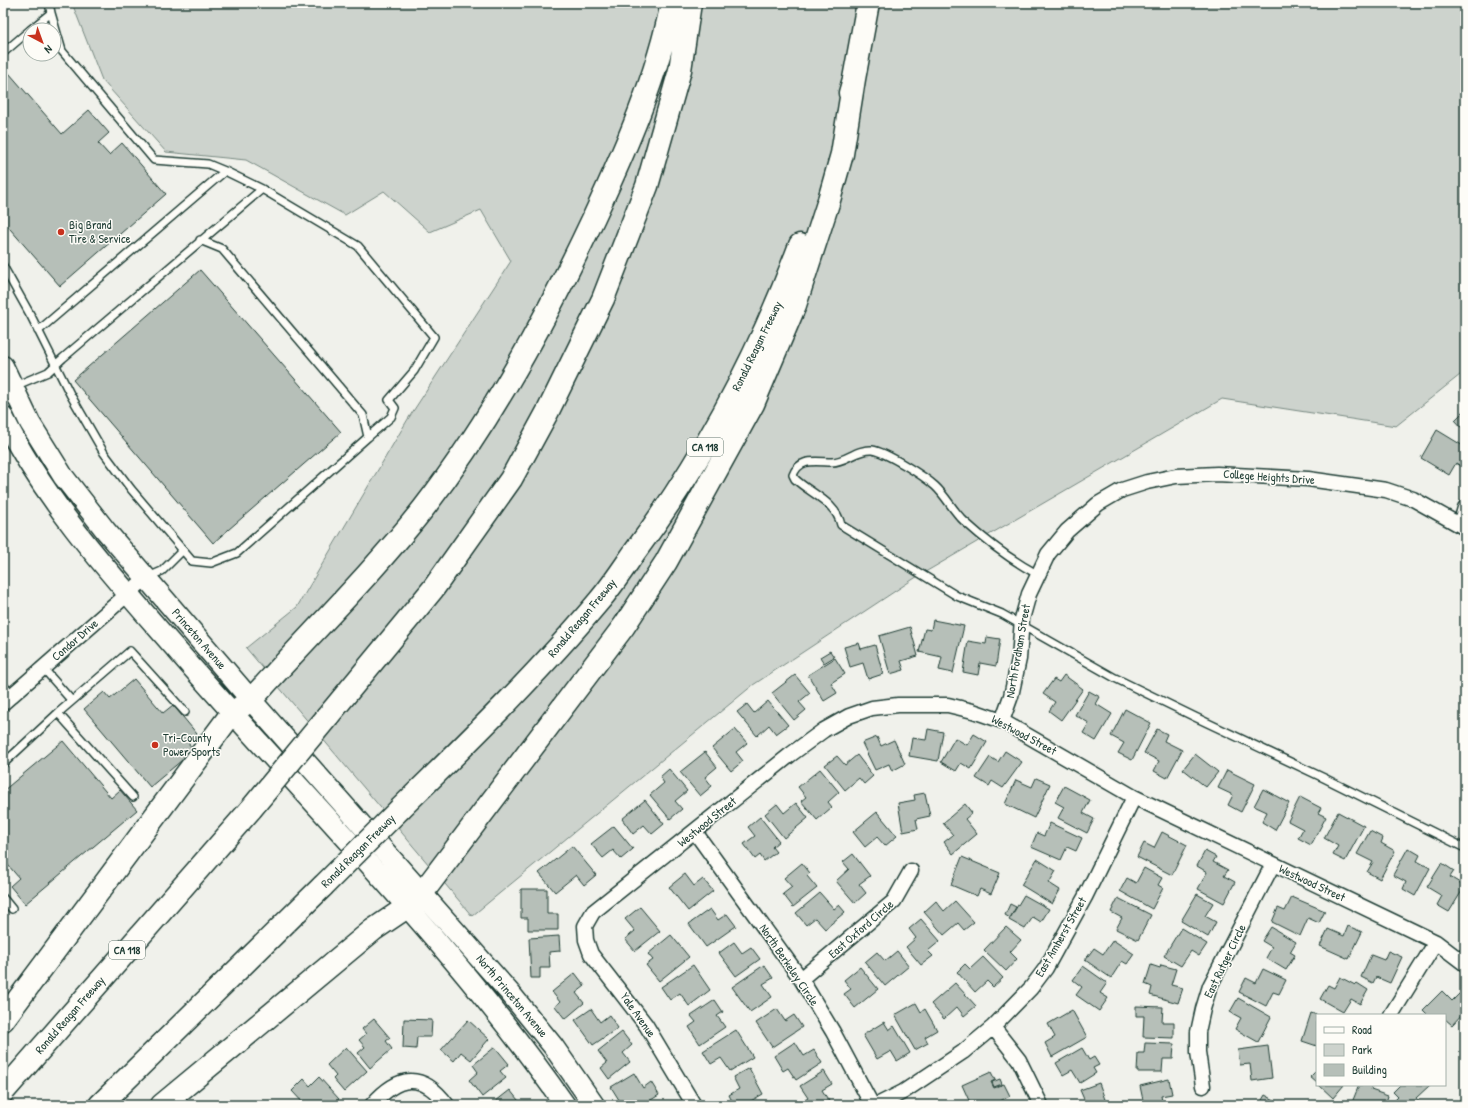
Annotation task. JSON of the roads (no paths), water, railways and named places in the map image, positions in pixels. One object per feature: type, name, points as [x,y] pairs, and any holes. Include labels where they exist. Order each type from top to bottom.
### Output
[{"type":"highway","points":[[3,1020],[232,713],[251,700],[371,571],[422,509],[469,448],[548,310],[609,185],[640,113],[657,63],[672,3]]},
{"type":"highway","name":"Ronald Reagan Freeway","points":[[3,1092],[251,809],[433,589],[511,479],[548,411],[603,299],[647,186],[680,70],[690,3]]},
{"type":"highway","name":"Ronald Reagan Freeway","points":[[100,1105],[400,810],[525,684],[595,606],[671,501],[713,433],[760,344],[784,289],[817,200],[854,79],[868,3]]},
{"type":"highway","points":[[162,1105],[373,930],[407,907],[423,892],[624,626],[666,562],[753,404],[795,305],[829,200],[842,154],[854,79]]},
{"type":"street","name":"Princeton Avenue","points":[[3,366],[8,389],[63,476],[106,531],[251,700],[423,892]]},
{"type":"street","name":"Princeton Avenue","points":[[3,417],[45,488],[88,546],[232,713],[407,907]]},
{"type":"street","name":"College Heights Drive","points":[[1076,522],[1098,504],[1122,490],[1147,482],[1176,476],[1216,474],[1308,479],[1386,490],[1413,499],[1462,526]]},
{"type":"street","points":[[1462,526],[1465,508]]},
{"type":"street","name":"North Fordham Street","points":[[1002,721],[1011,696],[1017,666],[1022,625],[1029,594],[1037,574],[1048,554],[1076,522]]},
{"type":"street","name":"Condor Drive","points":[[6,694],[43,668],[146,578]]},
{"type":"street","name":"Westwood Street","points":[[585,926],[593,912],[790,755],[824,730],[849,716],[872,708],[898,705],[948,705],[973,711],[1002,721],[1134,797],[1436,942],[1465,964]]},
{"type":"street","name":"East Amherst Street","points":[[876,1105],[903,1092],[935,1072],[993,1028],[1031,988],[1046,968],[1085,897],[1134,797]]},
{"type":"street","name":"North Berkeley Circle","points":[[694,832],[802,979],[833,1032],[872,1105]]},
{"type":"street","name":"East Rutger Circle","points":[[1203,1086],[1198,1052],[1198,1032],[1202,1009],[1210,986],[1273,864]]},
{"type":"street","name":"East Oxford Circle","points":[[802,979],[894,901],[911,871]]},
{"type":"street","name":"North Princeton Avenue","points":[[423,892],[505,987],[553,1046],[594,1105]]},
{"type":"street","name":"North Princeton Avenue","points":[[407,907],[506,1024],[565,1105]]},
{"type":"street","name":"Yale Avenue","points":[[585,926],[586,940],[591,954],[646,1025],[694,1105]]},
{"type":"street","points":[[1392,1014],[1436,942]]},
{"type":"street","points":[[993,1028],[1019,1060],[1041,1105]]},
{"type":"street","points":[[372,1105],[393,1085],[409,1081],[425,1083],[439,1094],[447,1105]]},
{"type":"lane","points":[[3,266],[70,394],[104,453],[182,551],[192,561],[211,563],[237,553],[392,417],[395,408],[389,400],[414,371],[434,337],[358,246],[262,189],[225,171],[208,164],[154,160],[62,51],[49,3]]},
{"type":"lane","points":[[40,22],[51,13]]},
{"type":"lane","points":[[3,53],[22,37]]},
{"type":"lane","points":[[38,331],[225,171]]},
{"type":"lane","points":[[8,389],[48,372],[200,240],[262,189]]},
{"type":"lane","points":[[200,240],[222,249],[363,415],[368,437]]},
{"type":"lane","points":[[1037,574],[1017,564],[963,520],[934,486],[895,460],[872,450],[860,451],[837,462],[800,463],[793,475],[795,480],[834,509],[840,517],[841,525],[957,596],[1002,614],[1115,678],[1324,778],[1465,848]]},
{"type":"lane","points":[[146,578],[162,571],[182,551]]},
{"type":"lane","points":[[3,764],[58,713],[130,651],[185,712]]},
{"type":"lane","points":[[43,668],[72,701]]},
{"type":"lane","points":[[58,713],[133,797]]},
{"type":"lane","points":[[3,898],[12,909]]},
{"type":"place","name":"Big Brand Tire & Service","points":[[61,232]]},
{"type":"place","name":"Tri-County Power Sports","points":[[155,745]]}]
